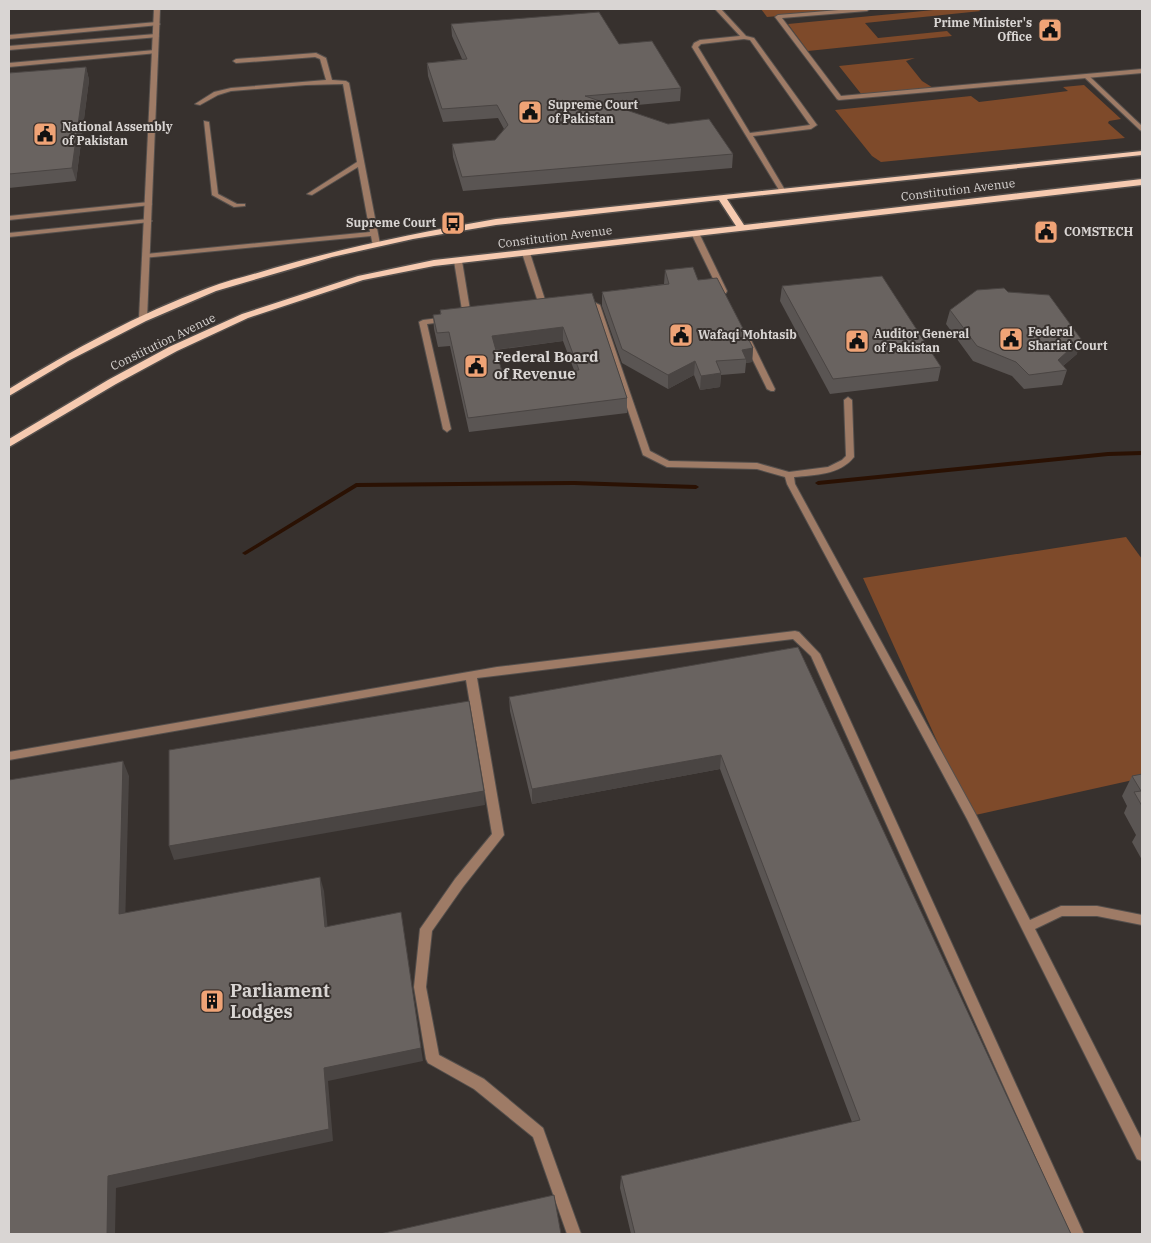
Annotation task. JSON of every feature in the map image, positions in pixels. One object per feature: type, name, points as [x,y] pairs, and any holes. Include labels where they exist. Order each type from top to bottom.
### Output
[{"type":"main road","name":"Constitution Avenue","points":[[9,392],[64,359],[142,319],[213,289],[330,255],[376,244],[496,222],[1142,153]]},
{"type":"main road","name":"Constitution Avenue","points":[[9,444],[112,382],[173,349],[245,316],[361,278],[434,263],[1142,182]]},
{"type":"main road","points":[[722,197],[742,228]]},
{"type":"street","points":[[142,319],[157,9]]},
{"type":"street","points":[[718,9],[744,37]]},
{"type":"street","points":[[867,9],[778,18],[839,98],[1142,71]]},
{"type":"street","points":[[9,37],[156,24]]},
{"type":"street","points":[[9,48],[156,36]]},
{"type":"street","points":[[748,135],[811,127],[814,125],[752,39],[744,37],[696,44],[695,47],[748,135],[782,190]]},
{"type":"street","points":[[9,64],[155,52]]},
{"type":"street","points":[[236,61],[316,55],[323,58],[329,81]]},
{"type":"street","points":[[1086,76],[1142,129]]},
{"type":"street","points":[[198,104],[222,90],[329,81],[346,83],[376,244]]},
{"type":"street","points":[[206,122],[215,195],[236,206],[243,205]]},
{"type":"street","points":[[310,194],[361,163]]},
{"type":"street","points":[[9,218],[149,204]]},
{"type":"street","points":[[9,235],[148,221]]},
{"type":"street","points":[[695,233],[725,296]]},
{"type":"street","points":[[146,256],[374,234]]},
{"type":"street","points":[[526,253],[548,306],[534,308]]},
{"type":"street","points":[[458,261],[467,316]]},
{"type":"street","points":[[577,302],[586,301],[596,305],[646,453],[667,464],[757,466],[789,475],[834,468],[846,463],[850,457],[848,400]]},
{"type":"street","points":[[447,429],[423,322],[476,315]]},
{"type":"street","points":[[742,331],[771,389]]},
{"type":"street","points":[[789,475],[791,484],[971,816],[1142,1154]]},
{"type":"street","points":[[9,756],[471,676],[795,634],[815,654],[1077,1234]]},
{"type":"street","points":[[471,676],[498,834],[426,929],[420,987],[433,1059],[479,1084],[538,1132],[574,1234]]},
{"type":"street","points":[[1027,927],[1061,911],[1097,911],[1142,920]]},
{"type":"shaded area","points":[[761,9],[858,9],[767,17]]},
{"type":"shaded area","points":[[944,9],[976,9],[981,11],[865,23],[878,38],[947,31],[952,36],[808,51],[788,24]]},
{"type":"shaded area","points":[[915,58],[906,61],[922,81],[935,89],[862,95],[839,66]]},
{"type":"shaded area","points":[[1084,85],[1121,119],[1109,121],[1108,123],[1125,138],[881,162],[872,156],[835,110],[971,96],[979,102],[1068,91],[1063,87]]},
{"type":"shaded area","points":[[1126,537],[1142,559],[1142,778],[971,816],[863,578]]},
{"type":"building","name":"Supreme Court of Pakistan","points":[[599,12],[619,44],[652,41],[681,88],[585,96],[668,124],[709,119],[733,154],[462,177],[452,144],[495,140],[508,125],[497,105],[442,109],[427,63],[467,59],[451,24]]},
{"type":"building","name":"National Assembly of Pakistan","points":[[86,67],[72,168],[9,174],[9,73]]},
{"type":"building","name":"Wafaqi Mohtasib","points":[[693,267],[698,280],[717,278],[753,348],[742,350],[746,359],[716,361],[721,373],[701,376],[695,361],[668,375],[622,349],[602,292],[669,284],[665,270]]},
{"type":"building","name":"Auditor General of Pakistan","points":[[882,276],[941,367],[833,379],[782,286]]},
{"type":"building","name":"Federal Shariat Court","points":[[1004,288],[1008,292],[1049,295],[1081,339],[1058,360],[1067,370],[1029,375],[1016,362],[977,346],[950,310],[977,290]]},
{"type":"building","name":"Federal Board of Revenue","points":[[592,293],[627,398],[468,418],[449,332],[437,333],[433,315],[441,314],[440,310]],"holes":[[[563,327],[579,370],[504,379],[492,336]]]},
{"type":"building","points":[[798,647],[1071,1234],[635,1234],[621,1176],[860,1120],[721,755],[532,789],[509,697]]},
{"type":"building","points":[[469,701],[484,791],[169,846],[169,750]]},
{"type":"building","name":"Parliament Lodges","points":[[123,761],[119,914],[320,877],[325,927],[401,912],[421,1048],[324,1068],[329,1129],[108,1176],[107,1234],[9,1234],[9,780]]},
{"type":"building","points":[[1142,774],[1142,806],[1134,792],[1141,791],[1132,776]]},
{"type":"building","points":[[554,1195],[561,1234],[380,1234]]},
{"type":"waterway","points":[[818,483],[1108,454],[1142,453]]},
{"type":"waterway","points":[[245,553],[356,485],[574,483],[696,487]]},
{"type":"place","name":"Prime Minister's Office","points":[[1050,30]]},
{"type":"place","name":"Supreme Court of Pakistan","points":[[530,112]]},
{"type":"place","name":"National Assembly of Pakistan","points":[[45,134]]},
{"type":"place","name":"Supreme Court","points":[[453,223]]},
{"type":"place","name":"COMSTECH","points":[[1046,232]]},
{"type":"place","name":"Wafaqi Mohtasib","points":[[681,335]]},
{"type":"place","name":"Federal Shariat Court","points":[[1011,339]]},
{"type":"place","name":"Auditor General of Pakistan","points":[[857,341]]},
{"type":"place","name":"Federal Board of Revenue","points":[[476,366]]},
{"type":"place","name":"Parliament Lodges","points":[[212,1001]]}]
